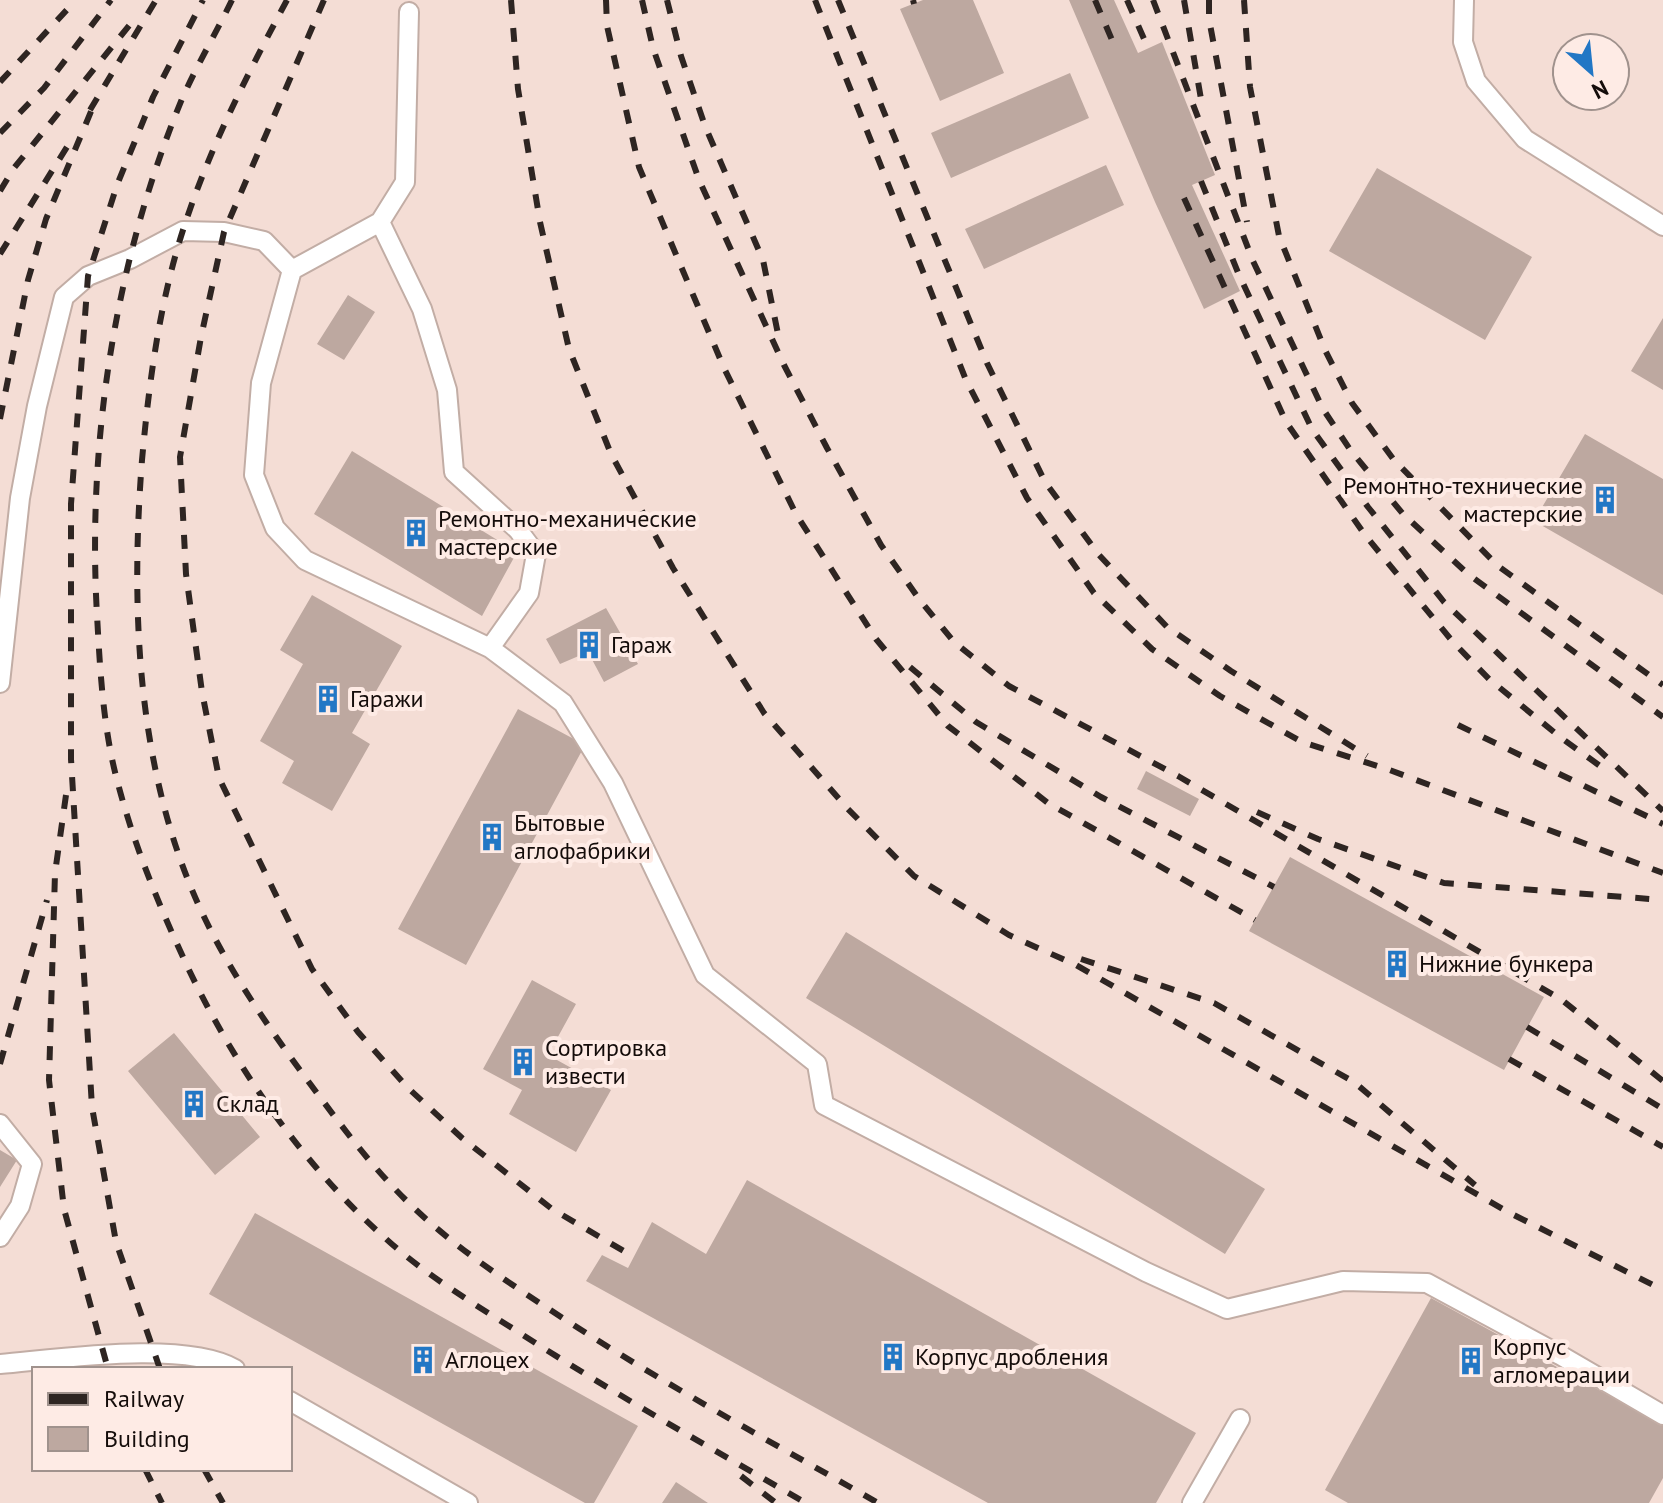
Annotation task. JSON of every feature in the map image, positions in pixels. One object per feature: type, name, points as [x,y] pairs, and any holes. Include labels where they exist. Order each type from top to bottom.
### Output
[{"type":"lane","points":[[1464,0],[1463,42],[1476,81],[1525,139],[1663,226]]},
{"type":"lane","points":[[409,12],[405,182],[380,222],[292,270],[261,383],[254,475],[275,528],[305,560],[490,648],[563,703],[613,783],[705,975],[817,1064],[824,1105],[1146,1272],[1227,1309],[1343,1281],[1427,1283],[1663,1415]]},
{"type":"lane","points":[[380,222],[422,309],[447,390],[454,472],[518,530],[536,554],[529,593],[490,648]]},
{"type":"lane","points":[[0,683],[20,498],[37,406],[64,297],[88,276],[130,259],[183,231],[224,232],[264,241],[292,270]]},
{"type":"lane","points":[[0,1124],[32,1164],[20,1206],[0,1237]]},
{"type":"lane","points":[[0,1364],[153,1353],[220,1360],[232,1367]]},
{"type":"lane","points":[[292,1402],[468,1503]]},
{"type":"lane","points":[[1192,1503],[1240,1419]]},
{"type":"building","points":[[923,0],[973,0],[1004,73],[940,101],[900,9]]},
{"type":"building","points":[[1069,0],[1114,0],[1138,53],[1162,42],[1215,175],[1192,185],[1240,291],[1204,309]]},
{"type":"building","points":[[1070,73],[1089,118],[951,178],[931,133]]},
{"type":"building","points":[[1106,165],[1124,205],[984,269],[965,229]]},
{"type":"building","points":[[1377,168],[1532,257],[1485,340],[1329,251]]},
{"type":"building","points":[[348,295],[375,312],[344,360],[317,344]]},
{"type":"building","points":[[1663,318],[1663,390],[1631,371]]},
{"type":"building","name":"Ремонтно-технические мастерские","points":[[1585,434],[1663,479],[1663,595],[1534,521]]},
{"type":"building","name":"Ремонтно-механические мастерские","points":[[352,451],[517,552],[482,616],[314,514]]},
{"type":"building","name":"Гаражи","points":[[312,595],[402,646],[352,733],[370,744],[332,811],[282,783],[294,761],[260,741],[303,664],[280,650]]},
{"type":"building","name":"Гараж","points":[[606,608],[638,664],[604,682],[588,652],[560,664],[546,639]]},
{"type":"building","name":"Бытовые аглофабрики","points":[[518,709],[585,745],[466,965],[398,929]]},
{"type":"building","points":[[1146,771],[1199,799],[1190,816],[1137,789]]},
{"type":"building","name":"Нижние бункера","points":[[1290,857],[1544,997],[1504,1070],[1249,931]]},
{"type":"building","points":[[846,932],[1265,1189],[1225,1254],[806,998]]},
{"type":"building","name":"Сортировка извести","points":[[532,980],[576,1004],[548,1055],[611,1090],[576,1152],[509,1114],[522,1090],[483,1069]]},
{"type":"building","name":"Склад","points":[[174,1033],[260,1137],[215,1175],[128,1071]]},
{"type":"building","points":[[0,1150],[17,1160],[0,1187]]},
{"type":"building","name":"Корпус дробления","points":[[747,1180],[1196,1433],[1156,1503],[988,1503],[586,1281],[602,1255],[628,1268],[652,1222],[706,1254]]},
{"type":"building","name":"Аглоцех","points":[[255,1213],[638,1426],[594,1503],[585,1503],[209,1294]]},
{"type":"building","name":"Корпус агломерации","points":[[1431,1298],[1663,1425],[1663,1478],[1649,1503],[1348,1503],[1325,1490]]},
{"type":"building","points":[[676,1482],[708,1503],[662,1503]]},
{"type":"railway","points":[[0,82],[76,0]]},
{"type":"railway","points":[[0,133],[44,88],[111,0]]},
{"type":"railway","points":[[90,110],[156,0]]},
{"type":"railway","points":[[159,1367],[116,1242],[92,1107],[71,759],[71,504],[88,276],[117,185],[153,97],[203,0]]},
{"type":"railway","points":[[232,0],[182,99],[139,223],[123,287],[102,418],[95,550],[103,698],[117,780],[148,876],[189,970],[228,1043],[273,1113],[354,1209],[399,1250],[462,1296],[621,1396],[806,1503]]},
{"type":"railway","points":[[287,0],[217,141],[183,230],[161,315],[145,431],[137,567],[142,676],[158,782],[190,885],[229,964],[277,1038],[359,1148],[429,1222],[500,1276],[595,1338],[715,1411],[878,1503]]},
{"type":"railway","points":[[324,0],[224,232],[201,337],[180,457],[186,574],[202,692],[219,778],[312,969],[358,1032],[407,1087],[462,1138],[552,1209],[634,1257]]},
{"type":"railway","points":[[511,0],[518,89],[540,222],[569,349],[611,454],[673,568],[764,713],[847,808],[914,876],[1009,935],[1076,965],[1508,1212],[1663,1290]]},
{"type":"railway","points":[[606,0],[607,26],[639,167],[724,368],[796,514],[876,639],[948,726],[1048,803],[1255,920]]},
{"type":"railway","points":[[642,0],[653,48],[699,180],[784,365],[881,545],[954,642],[1009,686],[1178,776],[1562,1000],[1663,1081]]},
{"type":"railway","points":[[667,0],[681,56],[705,126],[763,260],[778,334]]},
{"type":"railway","points":[[815,0],[966,380],[1027,498],[1094,593],[1152,649],[1220,696],[1302,742],[1387,769],[1663,873]]},
{"type":"railway","points":[[838,0],[987,363],[1045,482],[1099,555],[1167,627],[1367,756]]},
{"type":"railway","points":[[913,0],[914,4]]},
{"type":"railway","points":[[1095,0],[1112,40]]},
{"type":"railway","points":[[1127,0],[1148,48]]},
{"type":"railway","points":[[1153,0],[1253,261],[1323,409],[1351,451],[1403,514],[1468,574],[1663,717]]},
{"type":"railway","points":[[1184,0],[1202,105]]},
{"type":"railway","points":[[1209,0],[1209,19],[1247,222]]},
{"type":"railway","points":[[1244,0],[1250,87],[1279,236],[1325,350],[1352,403],[1394,460],[1498,566],[1663,685]]},
{"type":"railway","points":[[0,191],[14,168],[132,22]]},
{"type":"railway","points":[[0,419],[28,280],[46,219],[95,102]]},
{"type":"railway","points":[[0,254],[67,147]]},
{"type":"railway","points":[[1201,181],[1239,275],[1312,429],[1368,507],[1444,602],[1663,811]]},
{"type":"railway","points":[[1184,198],[1286,422],[1365,535],[1453,642],[1489,679],[1607,771]]},
{"type":"railway","points":[[910,667],[976,722],[1101,797],[1274,887]]},
{"type":"railway","points":[[1458,725],[1663,824]]},
{"type":"railway","points":[[66,795],[55,873],[49,1080],[64,1209],[107,1367]]},
{"type":"railway","points":[[1257,812],[1318,839],[1444,883],[1663,900]]},
{"type":"railway","points":[[0,1064],[47,900]]},
{"type":"railway","points":[[1081,959],[1214,1003],[1354,1082],[1475,1185]]},
{"type":"railway","points":[[1527,1027],[1663,1109]]},
{"type":"railway","points":[[1509,1059],[1663,1147]]},
{"type":"railway","points":[[146,1471],[162,1503]]},
{"type":"railway","points":[[205,1471],[223,1503]]},
{"type":"railway","points":[[741,1476],[776,1503]]},
{"type":"place","name":"Ремонтно-технические мастерские","points":[[1605,500]]},
{"type":"place","name":"Ремонтно-механические мастерские","points":[[416,533]]},
{"type":"place","name":"Гараж","points":[[589,645]]},
{"type":"place","name":"Гаражи","points":[[328,699]]},
{"type":"place","name":"Бытовые аглофабрики","points":[[492,837]]},
{"type":"place","name":"Нижние бункера","points":[[1397,964]]},
{"type":"place","name":"Сортировка извести","points":[[523,1062]]},
{"type":"place","name":"Склад","points":[[194,1104]]},
{"type":"place","name":"Корпус дробления","points":[[893,1357]]},
{"type":"place","name":"Аглоцех","points":[[423,1360]]},
{"type":"place","name":"Корпус агломерации","points":[[1471,1361]]}]
